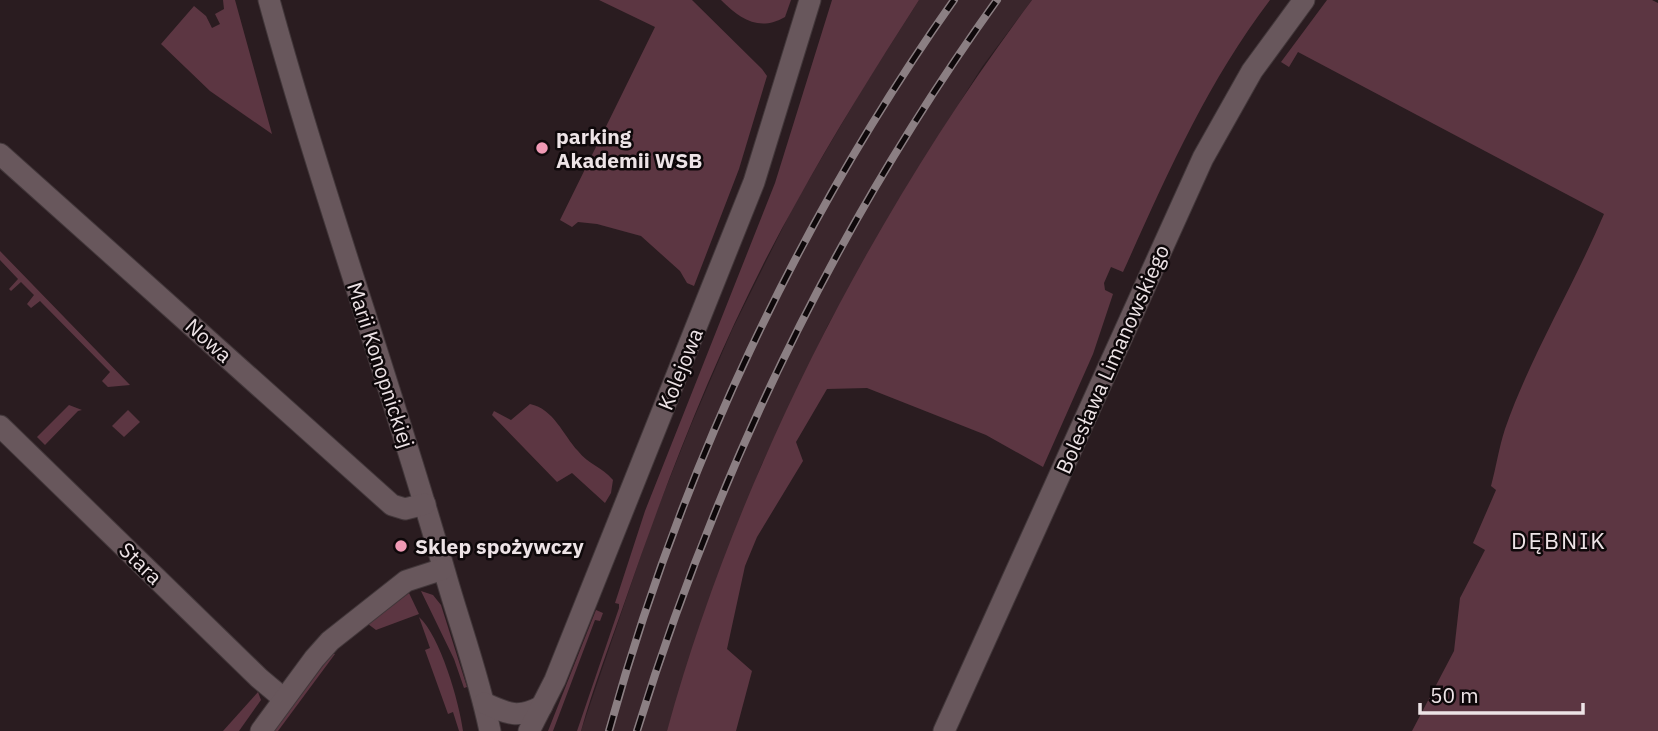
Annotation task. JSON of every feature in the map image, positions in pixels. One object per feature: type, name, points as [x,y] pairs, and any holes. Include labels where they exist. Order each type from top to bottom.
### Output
[{"type":"street","name":"Marii Konopnickiej","points":[[269,0],[311,149],[425,504],[490,731]]},
{"type":"street","name":"Kolejowa","points":[[529,731],[555,680],[754,182],[810,0]]},
{"type":"street","name":"Bolesława Limanowskiego","points":[[944,731],[1203,158],[1252,71],[1304,0]]},
{"type":"street","name":"Nowa","points":[[0,154],[392,505],[405,509],[425,504]]},
{"type":"street","name":"Stara","points":[[0,426],[259,678],[284,699]]},
{"type":"street","points":[[261,731],[330,640],[406,581],[443,569]]},
{"type":"street","points":[[484,703],[506,713],[518,715],[542,706]]},
{"type":"shaded area","points":[[223,0],[235,0],[272,134],[210,91],[161,44],[194,6],[206,16],[212,28],[220,24],[215,14],[224,9]]},
{"type":"shaded area","points":[[599,0],[692,0],[767,76],[739,169],[694,286],[687,283],[680,271],[641,236],[597,224],[578,222],[572,227],[560,220],[655,27]]},
{"type":"shaded area","points":[[721,0],[791,0],[785,17],[758,23],[743,18]]},
{"type":"shaded area","points":[[832,0],[919,0],[871,75],[796,203],[723,348],[643,550],[581,731],[577,731],[619,608],[619,604],[615,603],[645,511],[775,183]]},
{"type":"shaded area","points":[[919,0],[1032,0],[982,67],[909,183],[828,325],[761,466],[710,599],[667,731],[581,731],[653,520],[732,330],[794,205],[864,86]]},
{"type":"shaded area","points":[[1032,0],[1270,0],[1207,98],[1123,272],[1111,267],[1104,283],[1105,290],[1113,294],[1093,354],[1043,467],[986,435],[867,388],[827,389],[796,442],[803,461],[757,537],[745,566],[727,649],[752,671],[736,731],[667,731],[731,538],[816,349],[917,168],[973,82]]},
{"type":"shaded area","points":[[1327,0],[1652,0],[1658,3],[1658,731],[1412,731],[1454,651],[1460,598],[1485,550],[1473,543],[1496,490],[1491,486],[1505,429],[1515,402],[1604,214],[1298,52],[1289,67],[1281,62]]},
{"type":"shaded area","points":[[0,251],[130,385],[108,387],[102,381],[110,372],[40,301],[31,308],[27,304],[34,295],[21,282],[11,291],[9,289],[18,279],[0,260]]},
{"type":"shaded area","points":[[530,404],[546,411],[582,455],[613,480],[611,493],[605,503],[572,473],[557,482],[492,415],[494,411],[511,420]]},
{"type":"shaded area","points":[[69,405],[82,410],[45,445],[37,437]]},
{"type":"shaded area","points":[[128,410],[140,422],[124,437],[112,426]]},
{"type":"shaded area","points":[[421,591],[433,595],[441,605],[467,687],[464,688],[454,659]]},
{"type":"shaded area","points":[[409,593],[419,614],[376,630],[368,624]]},
{"type":"shaded area","points":[[596,610],[603,613],[600,621],[595,620],[553,731],[548,731]]},
{"type":"shaded area","points":[[419,617],[427,626],[441,654],[453,687],[463,731],[459,731],[453,712],[448,714],[425,650],[430,648]]},
{"type":"shaded area","points":[[332,654],[335,654],[278,731],[274,731]]},
{"type":"shaded area","points":[[258,692],[261,700],[239,731],[223,731]]},
{"type":"railway","points":[[609,731],[671,538],[750,351],[795,259],[844,170],[897,84],[954,0]]},
{"type":"railway","points":[[637,731],[705,538],[744,443],[787,351],[834,260],[885,171],[997,0]]},
{"type":"place","name":"parking Akademii WSB","points":[[542,148]]},
{"type":"place","name":"Sklep spożywczy","points":[[401,546]]},
{"type":"district","name":"DĘBNIK","points":[[1559,540]]}]
